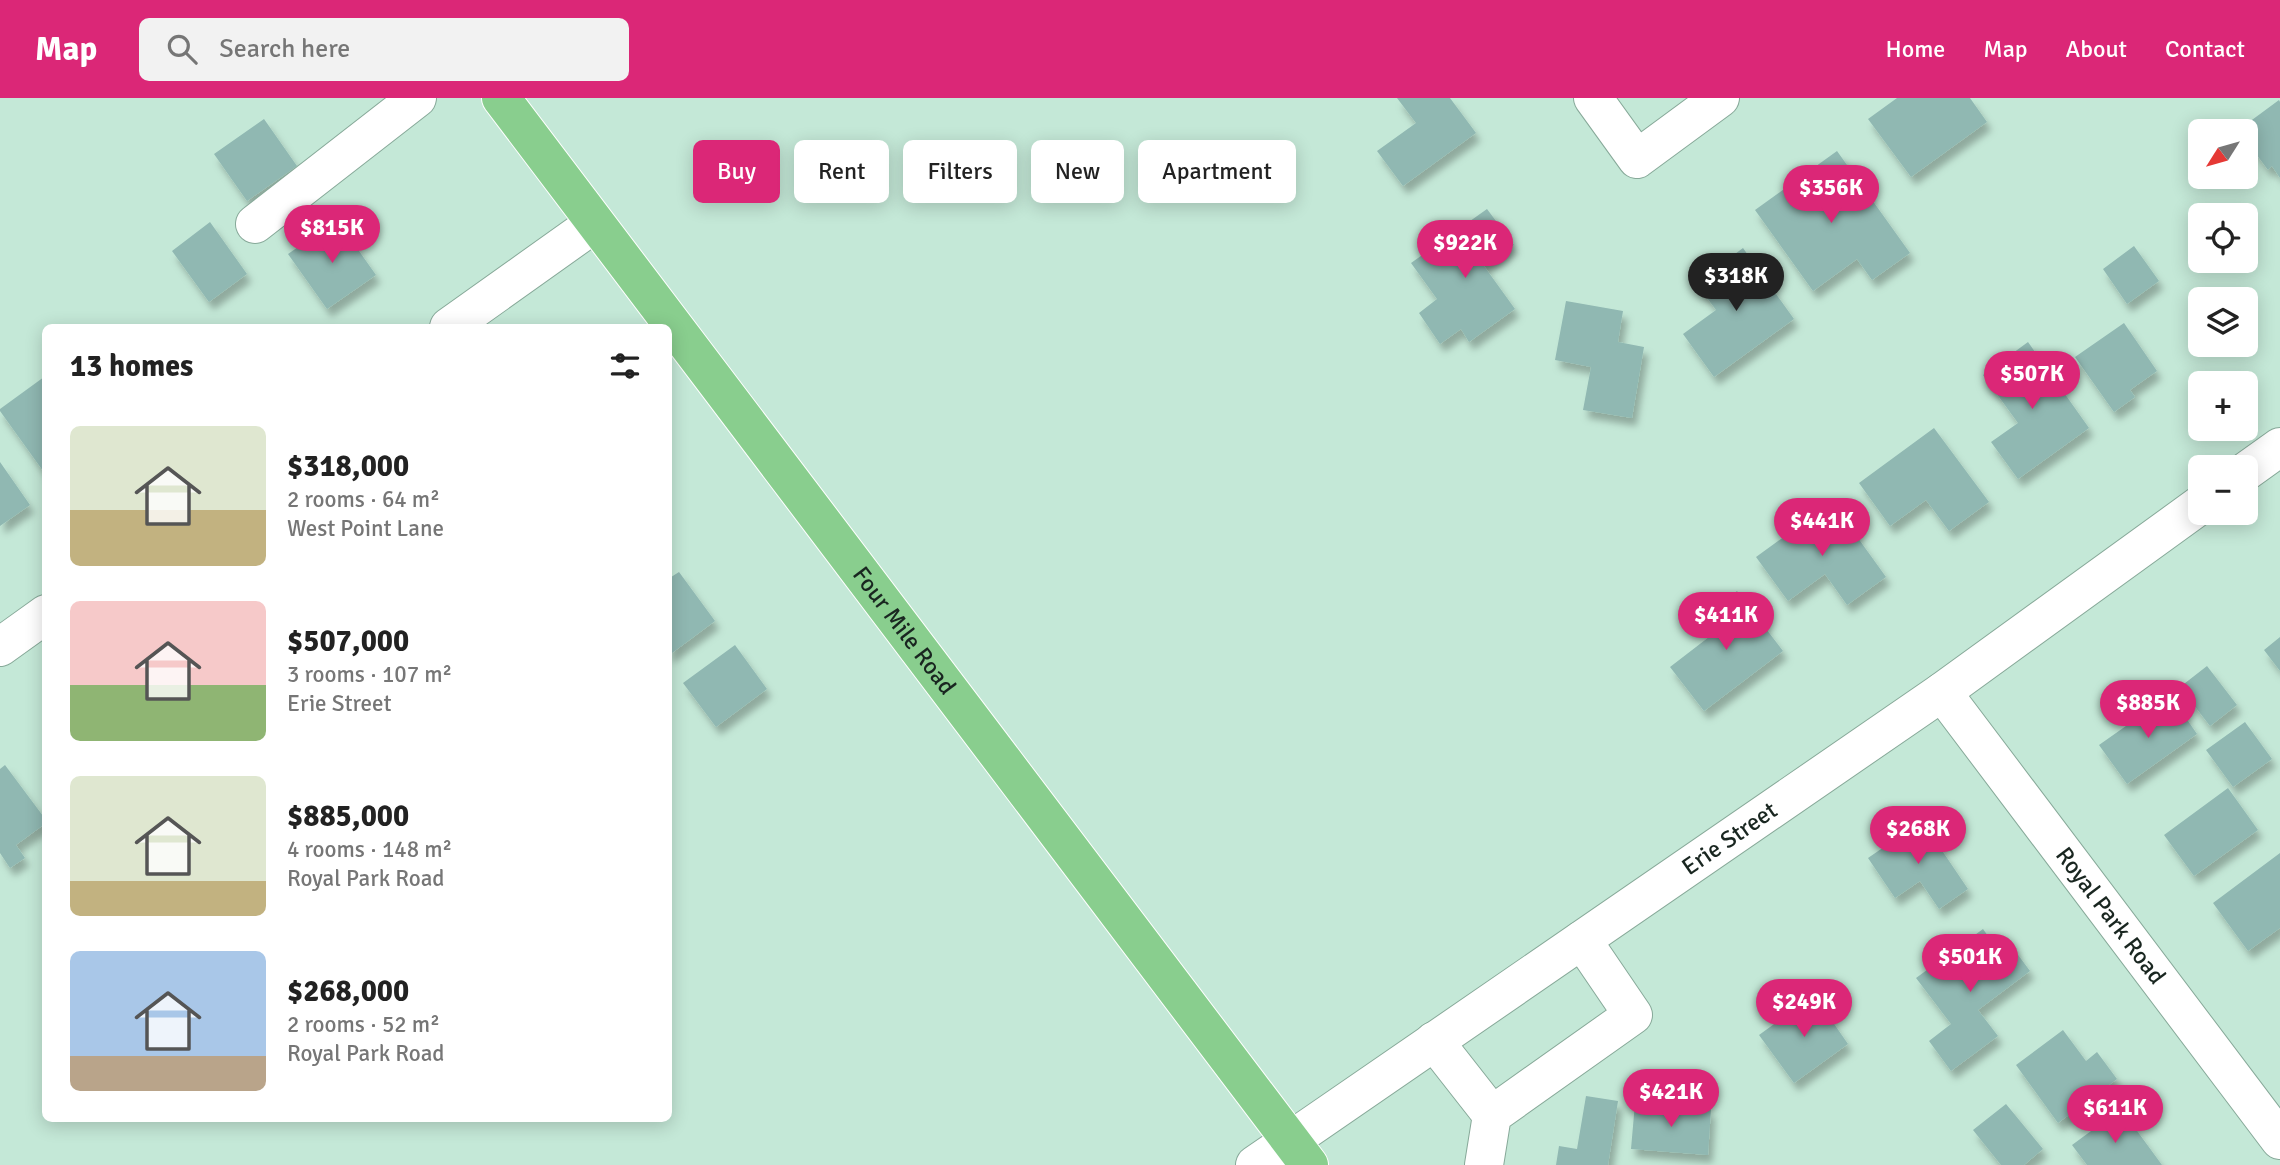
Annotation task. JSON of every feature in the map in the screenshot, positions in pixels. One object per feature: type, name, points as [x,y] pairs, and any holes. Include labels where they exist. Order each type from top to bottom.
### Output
[{"type":"main road","name":"Four Mile Road","points":[[500,98],[672,324]]},
{"type":"main road","name":"Four Mile Road","points":[[672,325],[1300,1153]]},
{"type":"street","points":[[255,224],[417,98]]},
{"type":"street","points":[[1593,98],[1637,159],[1720,98]]},
{"type":"street","points":[[453,324],[595,223]]},
{"type":"street","points":[[2258,463],[2280,447]]},
{"type":"street","name":"Erie Street","points":[[1255,1165],[1300,1153],[1434,1041],[1942,692],[2188,514]]},
{"type":"street","points":[[0,647],[42,617]]},
{"type":"street","name":"Royal Park Road","points":[[1942,692],[2280,1140]]},
{"type":"street","points":[[1484,1165],[1492,1115],[1633,1014],[1582,940]]},
{"type":"street","points":[[1434,1041],[1492,1115]]},
{"type":"building","points":[[1397,98],[1450,98],[1476,133],[1403,186],[1377,151],[1416,123]]},
{"type":"building","points":[[1897,98],[1970,98],[1987,122],[1911,177],[1868,119]]},
{"type":"building","points":[[2279,100],[2280,178],[2272,166],[2268,170],[2258,157],[2258,119],[2253,119]]},
{"type":"building","points":[[264,119],[297,166],[247,201],[214,154]]},
{"type":"building","points":[[1837,151],[1910,253],[1872,280],[1857,259],[1813,291],[1755,210]]},
{"type":"building","points":[[1487,209],[1514,245],[1484,266],[1515,309],[1469,342],[1461,329],[1440,344],[1419,313],[1437,299],[1411,263]]},
{"type":"building","points":[[337,220],[376,275],[327,309],[288,254]]},
{"type":"building","points":[[210,222],[247,274],[209,302],[172,251]]},
{"type":"building","points":[[2134,246],[2159,281],[2127,304],[2103,269]]},
{"type":"building","points":[[1743,248],[1794,319],[1714,377],[1683,334],[1716,310],[1696,283]]},
{"type":"building","points":[[1566,301],[1623,311],[1618,342],[1644,347],[1632,418],[1583,410],[1591,367],[1555,360]]},
{"type":"building","points":[[2124,323],[2157,371],[2130,390],[2135,397],[2114,412],[2075,357]]},
{"type":"building","points":[[2028,342],[2089,428],[2018,479],[1991,442],[2018,423],[1983,375]]},
{"type":"building","points":[[42,378],[42,469],[0,411]]},
{"type":"building","points":[[1934,428],[1989,502],[1949,531],[1926,500],[1890,526],[1859,483]]},
{"type":"building","points":[[0,462],[30,505],[0,526]]},
{"type":"building","points":[[1832,502],[1886,577],[1847,605],[1825,574],[1788,601],[1756,557]]},
{"type":"building","points":[[679,572],[715,621],[672,653],[672,576]]},
{"type":"building","points":[[1737,591],[1783,651],[1704,711],[1670,667],[1709,637],[1697,621]]},
{"type":"building","points":[[2280,637],[2280,671],[2264,650]]},
{"type":"building","points":[[735,645],[767,689],[716,727],[683,683]]},
{"type":"building","points":[[2207,666],[2237,705],[2210,726],[2180,687]]},
{"type":"building","points":[[2170,695],[2197,734],[2127,784],[2099,745]]},
{"type":"building","points":[[2245,722],[2272,759],[2233,787],[2206,750]]},
{"type":"building","points":[[5,765],[42,815],[42,826],[16,845],[25,858],[10,868],[0,853],[0,769]]},
{"type":"building","points":[[2228,788],[2258,830],[2194,876],[2164,835]]},
{"type":"building","points":[[1922,821],[1968,889],[1939,909],[1920,881],[1895,898],[1868,858]]},
{"type":"building","points":[[2280,853],[2280,928],[2248,951],[2213,903]]},
{"type":"building","points":[[1983,929],[1996,947],[2007,940],[2030,971],[1978,1010],[1998,1036],[1951,1071],[1929,1041],[1951,1024],[1916,978]]},
{"type":"building","points":[[1814,995],[1848,1044],[1794,1083],[1759,1035]]},
{"type":"building","points":[[2063,1030],[2086,1061],[2097,1052],[2117,1079],[2058,1123],[2016,1065]]},
{"type":"building","points":[[1586,1096],[1618,1101],[1608,1165],[1556,1165],[1559,1146],[1577,1149]]},
{"type":"building","points":[[1635,1103],[1711,1109],[1708,1155],[1631,1149]]},
{"type":"building","points":[[2006,1104],[2043,1149],[2024,1165],[2001,1165],[1973,1130]]},
{"type":"building","points":[[2121,1109],[2162,1165],[2087,1165],[2072,1145]]}]
